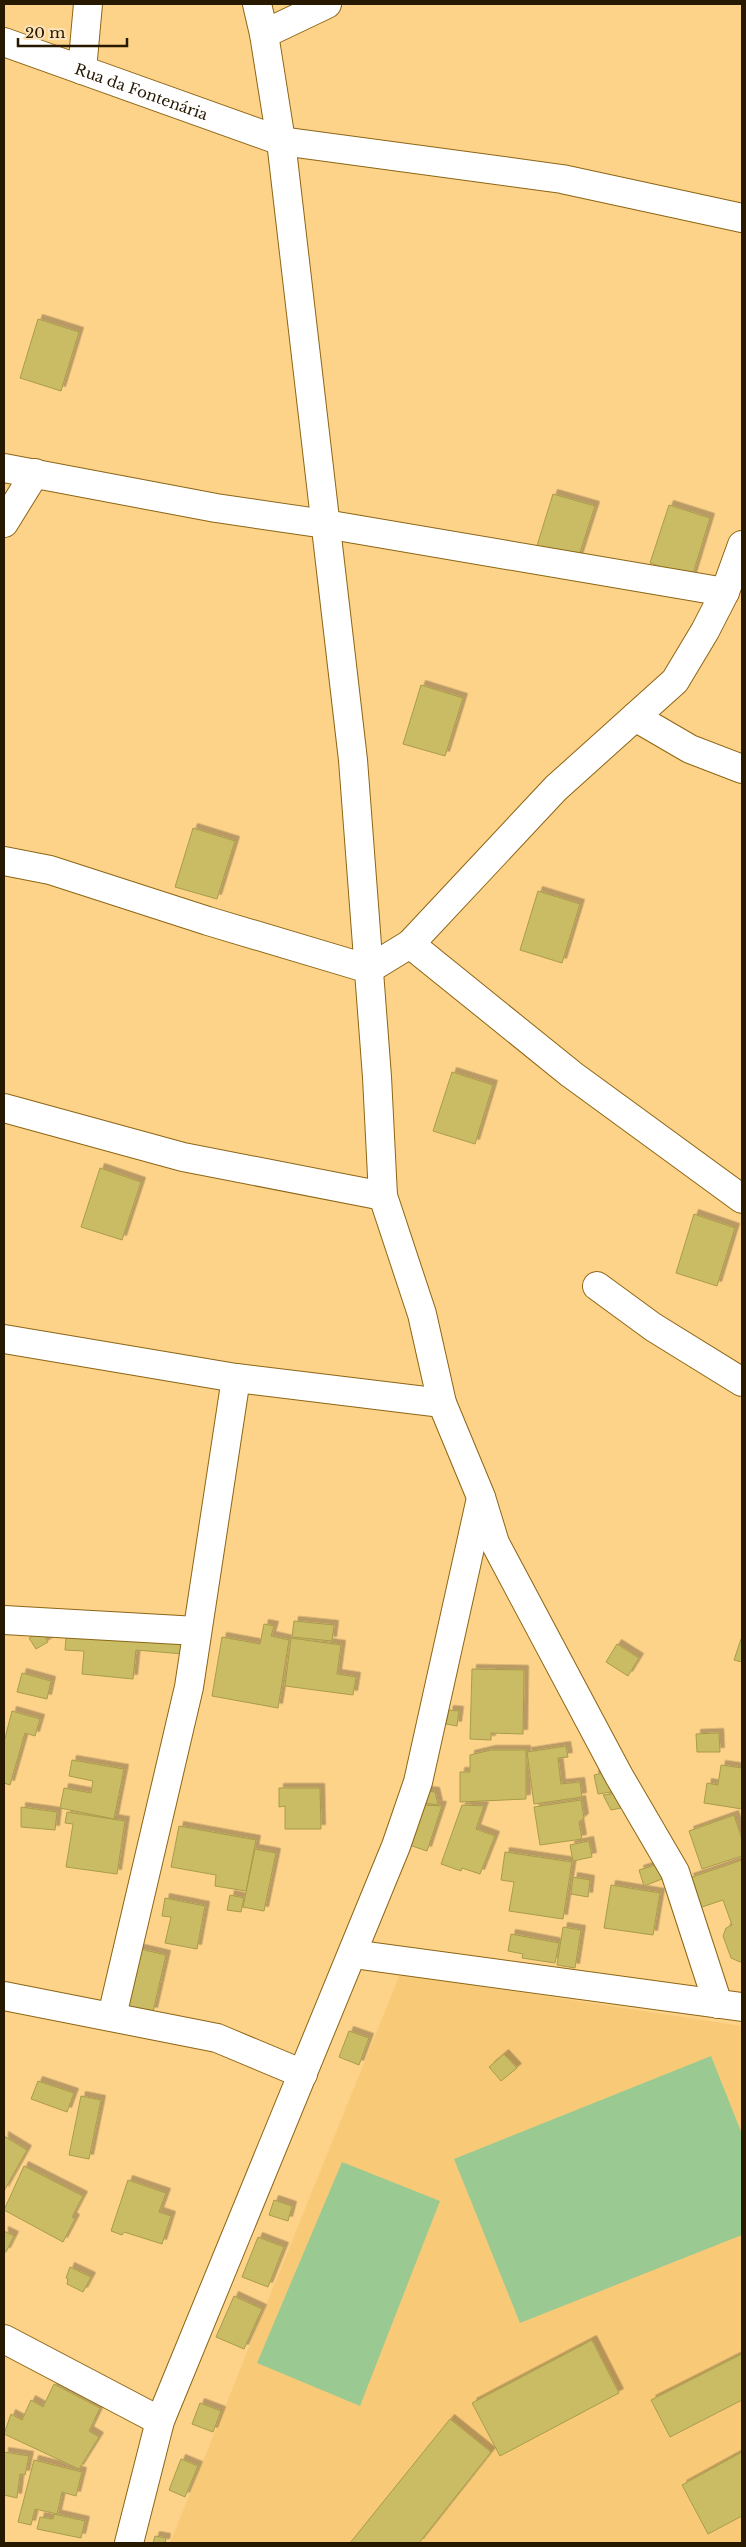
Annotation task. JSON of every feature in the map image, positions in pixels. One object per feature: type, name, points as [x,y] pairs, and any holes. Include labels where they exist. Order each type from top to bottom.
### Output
[{"type":"street","points":[[82,70],[88,4]]},
{"type":"street","points":[[257,4],[264,34],[280,141],[353,760],[369,970],[383,1196],[422,1314],[442,1403],[481,1497],[495,1543],[619,1776],[676,1872],[730,2006],[353,1954]]},
{"type":"street","points":[[264,34],[326,4]]},
{"type":"street","name":"Rua da Fontenária","points":[[4,42],[280,141],[562,179],[742,218]]},
{"type":"street","points":[[4,468],[216,508],[324,524],[725,592]]},
{"type":"street","points":[[4,523],[36,473]]},
{"type":"street","points":[[4,861],[50,870],[208,922],[369,970],[410,944],[556,788],[675,681],[705,631],[725,592],[742,545]]},
{"type":"street","points":[[635,717],[690,749],[742,769]]},
{"type":"street","points":[[410,944],[571,1074],[742,1198]]},
{"type":"street","points":[[4,1108],[183,1157],[383,1196]]},
{"type":"street","points":[[597,1286],[653,1327],[742,1382]]},
{"type":"street","points":[[4,1339],[236,1378],[442,1403]]},
{"type":"street","points":[[112,2016],[189,1687],[236,1378]]},
{"type":"street","points":[[129,2543],[160,2421],[353,1954],[396,1846],[418,1782],[481,1497]]},
{"type":"street","points":[[4,1620],[197,1631]]},
{"type":"street","points":[[4,1996],[218,2038],[303,2074]]},
{"type":"street","points":[[4,2339],[160,2421]]},
{"type":"shaded area","points":[[400,1974],[742,2026],[742,2543],[170,2543]]},
{"type":"green space","points":[[711,2056],[742,2134],[742,2235],[520,2323],[454,2159]]},
{"type":"green space","points":[[342,2162],[440,2201],[360,2406],[257,2363]]},
{"type":"building","points":[[38,319],[79,332],[61,391],[20,378]]},
{"type":"building","points":[[553,494],[595,506],[576,565],[535,552]]},
{"type":"building","points":[[669,505],[710,518],[692,577],[650,563]]},
{"type":"building","points":[[421,685],[463,698],[445,756],[403,744]]},
{"type":"building","points":[[193,828],[235,841],[217,899],[175,887]]},
{"type":"building","points":[[538,891],[580,904],[562,963],[520,950]]},
{"type":"building","points":[[452,1072],[493,1085],[475,1144],[433,1131]]},
{"type":"building","points":[[100,1168],[141,1182],[122,1240],[81,1227]]},
{"type":"building","points":[[694,1214],[735,1228],[717,1286],[676,1273]]},
{"type":"building","points":[[294,1621],[334,1625],[332,1641],[292,1637]]},
{"type":"building","points":[[264,1624],[274,1626],[271,1636],[289,1640],[278,1708],[212,1696],[222,1637],[260,1644]]},
{"type":"building","points":[[67,1625],[185,1635],[183,1654],[136,1650],[133,1679],[82,1674],[84,1651],[65,1650]]},
{"type":"building","points":[[42,1631],[48,1642],[36,1649],[29,1638]]},
{"type":"building","points":[[291,1638],[341,1645],[337,1674],[356,1677],[353,1695],[285,1686]]},
{"type":"building","points":[[742,1639],[742,1662],[734,1660]]},
{"type":"building","points":[[617,1644],[639,1658],[628,1676],[606,1662]]},
{"type":"building","points":[[472,1669],[524,1670],[523,1734],[491,1733],[491,1740],[470,1739]]},
{"type":"building","points":[[22,1673],[51,1681],[47,1699],[17,1692]]},
{"type":"building","points":[[449,1710],[459,1711],[457,1726],[446,1724]]},
{"type":"building","points":[[12,1711],[40,1719],[35,1736],[25,1733],[10,1785],[4,1783],[4,1742]]},
{"type":"building","points":[[719,1733],[720,1752],[697,1752],[696,1734]]},
{"type":"building","points":[[566,1746],[568,1757],[558,1758],[561,1784],[580,1782],[582,1797],[534,1804],[527,1752]]},
{"type":"building","points":[[491,1750],[526,1750],[526,1799],[460,1802],[460,1772],[470,1772],[470,1755]]},
{"type":"building","points":[[72,1760],[124,1769],[114,1819],[60,1808],[64,1788],[91,1793],[93,1781],[69,1776]]},
{"type":"building","points":[[721,1765],[742,1768],[742,1809],[704,1803],[707,1783],[718,1785]]},
{"type":"building","points":[[607,1772],[611,1792],[598,1794],[594,1775]]},
{"type":"building","points":[[279,1788],[320,1788],[321,1829],[285,1829],[285,1806],[279,1807]]},
{"type":"building","points":[[427,1791],[435,1792],[438,1805],[425,1803]]},
{"type":"building","points":[[619,1793],[626,1807],[611,1810],[603,1795]]},
{"type":"building","points":[[581,1800],[584,1818],[579,1822],[582,1839],[540,1845],[534,1807]]},
{"type":"building","points":[[422,1805],[442,1806],[427,1851],[409,1845]]},
{"type":"building","points":[[462,1805],[484,1806],[476,1829],[495,1836],[480,1874],[462,1868],[461,1871],[441,1864]]},
{"type":"building","points":[[21,1807],[57,1812],[55,1830],[21,1827]]},
{"type":"building","points":[[67,1812],[125,1821],[117,1874],[66,1867],[73,1824],[65,1823]]},
{"type":"building","points":[[734,1815],[742,1839],[742,1856],[702,1869],[689,1831]]},
{"type":"building","points":[[179,1826],[256,1840],[246,1891],[215,1886],[216,1875],[171,1867]]},
{"type":"building","points":[[589,1841],[592,1857],[573,1861],[570,1845]]},
{"type":"building","points":[[255,1849],[276,1853],[264,1911],[243,1907]]},
{"type":"building","points":[[505,1852],[572,1862],[563,1919],[509,1911],[514,1882],[501,1880]]},
{"type":"building","points":[[742,1860],[742,1961],[740,1962],[731,1958],[723,1936],[726,1928],[732,1925],[723,1900],[699,1908],[689,1878]]},
{"type":"building","points":[[658,1864],[662,1879],[644,1886],[639,1870]]},
{"type":"building","points":[[573,1877],[590,1880],[588,1897],[571,1894]]},
{"type":"building","points":[[611,1885],[660,1893],[653,1935],[604,1928]]},
{"type":"building","points":[[230,1895],[244,1898],[241,1912],[227,1910]]},
{"type":"building","points":[[165,1898],[205,1906],[197,1949],[165,1943],[171,1917],[162,1916]]},
{"type":"building","points":[[563,1927],[581,1930],[575,1968],[557,1965]]},
{"type":"building","points":[[511,1934],[559,1943],[555,1963],[522,1958],[523,1954],[508,1951]]},
{"type":"building","points":[[136,1948],[166,1955],[153,2012],[122,2005]]},
{"type":"building","points":[[349,2031],[369,2038],[359,2065],[339,2057]]},
{"type":"building","points":[[504,2054],[517,2068],[501,2081],[489,2067]]},
{"type":"building","points":[[38,2081],[74,2093],[67,2112],[31,2099]]},
{"type":"building","points":[[81,2096],[101,2100],[89,2159],[69,2155]]},
{"type":"building","points":[[4,2136],[27,2150],[4,2191]]},
{"type":"building","points":[[24,2166],[83,2196],[72,2217],[75,2219],[63,2242],[4,2210]]},
{"type":"building","points":[[128,2180],[166,2193],[159,2212],[171,2216],[162,2244],[124,2232],[122,2235],[111,2231]]},
{"type":"building","points":[[274,2200],[292,2206],[288,2221],[269,2215]]},
{"type":"building","points":[[4,2231],[14,2236],[6,2252],[4,2252]]},
{"type":"building","points":[[258,2237],[284,2247],[268,2287],[242,2277]]},
{"type":"building","points":[[70,2267],[91,2277],[83,2292],[67,2284],[68,2279],[66,2278]]},
{"type":"building","points":[[234,2296],[262,2309],[244,2349],[216,2337]]},
{"type":"building","points":[[592,2340],[619,2393],[500,2456],[472,2403]]},
{"type":"building","points":[[742,2354],[742,2400],[670,2437],[651,2400]]},
{"type":"building","points":[[54,2384],[100,2408],[89,2431],[99,2437],[79,2469],[4,2434],[11,2414],[22,2420],[31,2400],[43,2407]]},
{"type":"building","points":[[200,2403],[221,2411],[213,2432],[192,2424]]},
{"type":"building","points":[[450,2419],[491,2452],[419,2543],[350,2543]]},
{"type":"building","points":[[4,2452],[29,2456],[25,2475],[20,2474],[17,2498],[4,2495]]},
{"type":"building","points":[[742,2452],[742,2516],[708,2534],[682,2485]]},
{"type":"building","points":[[181,2459],[198,2466],[185,2497],[169,2490]]},
{"type":"building","points":[[34,2460],[82,2472],[76,2496],[62,2492],[57,2514],[35,2509],[31,2525],[18,2522]]},
{"type":"building","points":[[54,2514],[85,2521],[81,2538],[37,2529],[40,2517],[53,2519]]},
{"type":"building","points":[[155,2536],[166,2538],[165,2543],[153,2543]]}]
